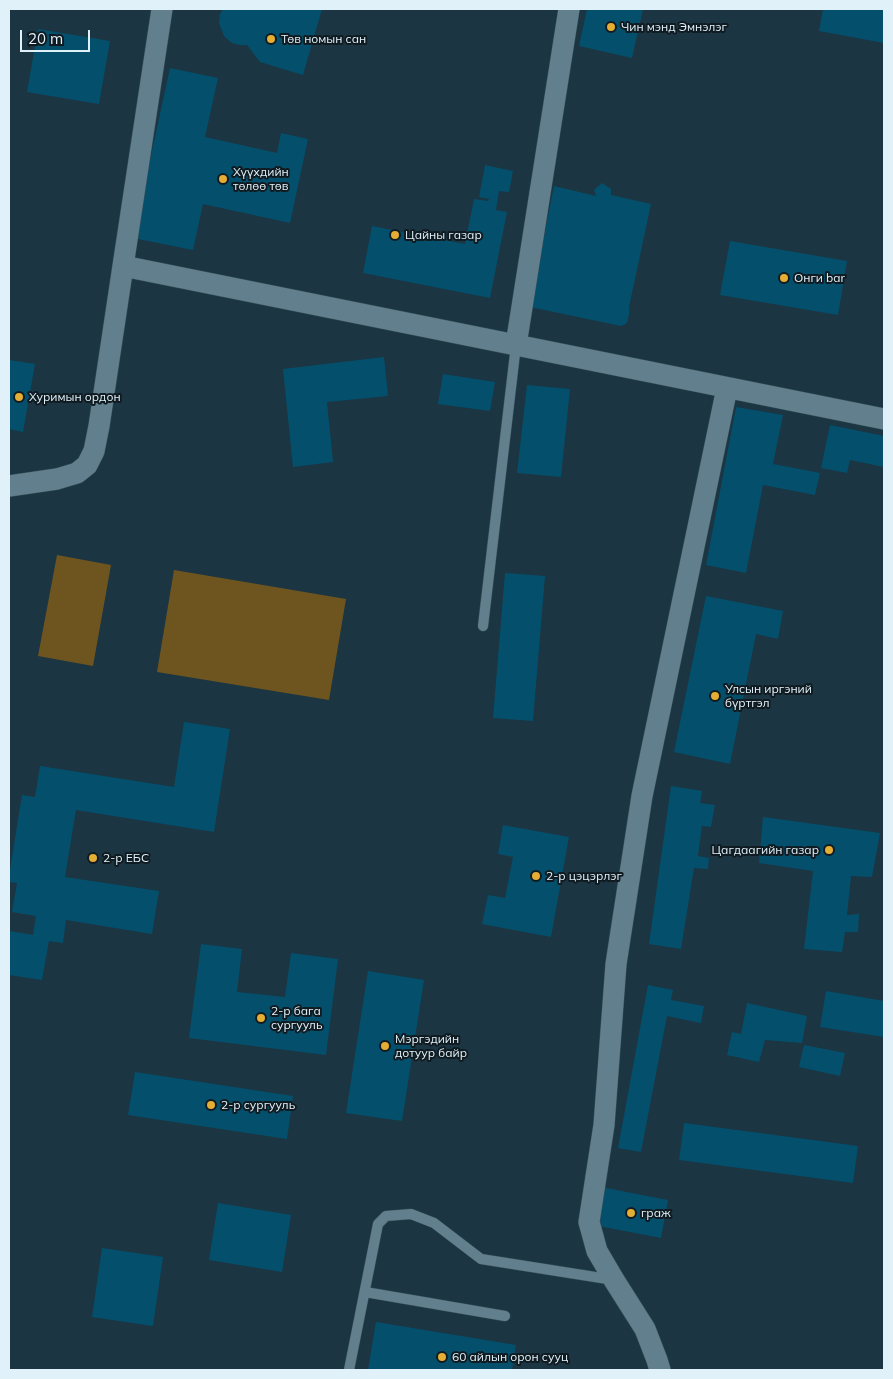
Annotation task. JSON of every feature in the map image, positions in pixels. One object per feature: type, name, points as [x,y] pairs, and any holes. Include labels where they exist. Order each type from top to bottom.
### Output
[{"type":"street","points":[[9,486],[58,479],[78,473],[87,465],[94,451],[162,9]]},
{"type":"street","points":[[516,345],[569,9]]},
{"type":"street","points":[[123,266],[884,420]]},
{"type":"street","points":[[660,1370],[645,1329],[597,1251],[589,1222],[604,1125],[616,964],[642,796],[727,388]]},
{"type":"lane","points":[[483,626],[516,345]]},
{"type":"lane","points":[[349,1370],[378,1224],[386,1216],[410,1214],[434,1223],[481,1259],[614,1280]]},
{"type":"lane","points":[[365,1292],[505,1316]]},
{"type":"shaded area","points":[[57,555],[111,565],[93,666],[38,656]]},
{"type":"shaded area","points":[[174,570],[346,599],[329,700],[157,672]]},
{"type":"building","name":"Төв номын сан","points":[[223,9],[322,9],[303,75],[260,62],[247,45],[232,43],[224,36],[219,23],[220,14]]},
{"type":"building","name":"Чин мэнд Эмнэлэг","points":[[587,9],[643,9],[632,58],[579,46]]},
{"type":"building","points":[[823,9],[884,9],[884,43],[819,31]]},
{"type":"building","points":[[38,29],[110,41],[99,104],[27,92]]},
{"type":"building","name":"Хүүхдийн төлөө төв","points":[[170,68],[218,78],[205,137],[277,153],[281,133],[308,139],[290,223],[203,204],[193,250],[133,238]]},
{"type":"building","name":"Цайны газар","points":[[485,165],[513,171],[509,192],[499,191],[496,210],[507,212],[490,298],[363,273],[372,226],[465,244],[474,199],[488,201],[489,199],[479,197]]},
{"type":"building","points":[[602,183],[611,189],[611,195],[651,204],[627,323],[621,326],[530,307],[554,186],[596,196],[594,190]]},
{"type":"building","name":"Онги bar","points":[[730,241],[847,261],[838,315],[720,295]]},
{"type":"building","points":[[384,357],[388,396],[327,402],[333,462],[293,467],[283,369]]},
{"type":"building","name":"Хуримын ордон","points":[[9,360],[35,364],[23,432],[9,429]]},
{"type":"building","points":[[443,374],[495,382],[490,411],[438,404]]},
{"type":"building","points":[[527,385],[570,389],[561,477],[517,473]]},
{"type":"building","points":[[736,407],[783,415],[773,464],[820,473],[815,495],[763,485],[746,573],[706,565]]},
{"type":"building","points":[[830,425],[884,436],[884,467],[850,460],[847,473],[821,468]]},
{"type":"building","points":[[505,573],[545,576],[533,721],[493,718]]},
{"type":"building","name":"Улсын иргэний бүртгэл","points":[[706,596],[783,611],[778,639],[756,634],[730,764],[674,752]]},
{"type":"building","points":[[184,722],[230,729],[214,832],[76,810],[65,877],[159,891],[152,934],[66,920],[63,943],[49,941],[42,980],[9,975],[9,931],[33,935],[36,916],[12,912],[17,883],[9,882],[9,876],[22,795],[35,797],[40,766],[174,787]]},
{"type":"building","points":[[671,786],[702,791],[700,803],[715,805],[711,827],[702,826],[698,856],[709,858],[708,869],[694,868],[681,949],[649,944]]},
{"type":"building","points":[[763,817],[880,833],[872,877],[851,876],[847,915],[859,914],[858,932],[845,932],[842,952],[804,949],[813,871],[759,863]]},
{"type":"building","name":"2-р цэцэрлэг","points":[[503,825],[569,837],[551,937],[482,924],[488,895],[505,898],[513,857],[498,854]]},
{"type":"building","name":"2-р бага сургууль","points":[[201,944],[242,949],[237,992],[285,997],[291,953],[338,959],[326,1055],[189,1038]]},
{"type":"building","name":"Мэргэдийн дотуур байр","points":[[368,971],[424,980],[402,1121],[346,1113]]},
{"type":"building","points":[[648,985],[673,990],[671,1000],[704,1006],[701,1023],[667,1016],[641,1152],[618,1148]]},
{"type":"building","points":[[826,991],[884,1001],[884,1037],[820,1027]]},
{"type":"building","points":[[747,1003],[807,1016],[802,1043],[765,1040],[759,1062],[727,1055],[732,1032],[741,1034]]},
{"type":"building","points":[[804,1045],[845,1053],[840,1076],[799,1067]]},
{"type":"building","name":"2-р сургууль","points":[[135,1072],[293,1096],[287,1139],[128,1115]]},
{"type":"building","points":[[684,1123],[858,1146],[853,1183],[679,1160]]},
{"type":"building","name":"граж","points":[[601,1187],[668,1200],[661,1238],[593,1225]]},
{"type":"building","points":[[218,1203],[291,1215],[282,1272],[209,1260]]},
{"type":"building","points":[[102,1248],[163,1257],[153,1326],[92,1317]]},
{"type":"building","name":"60 айлын орон сууц","points":[[376,1322],[516,1345],[512,1370],[368,1370]]},
{"type":"place","name":"Чин мэнд Эмнэлэг","points":[[611,27]]},
{"type":"place","name":"Төв номын сан","points":[[271,39]]},
{"type":"place","name":"Хүүхдийн төлөө төв","points":[[223,179]]},
{"type":"place","name":"Цайны газар","points":[[395,235]]},
{"type":"place","name":"Онги bar","points":[[784,278]]},
{"type":"place","name":"Хуримын ордон","points":[[19,397]]},
{"type":"place","name":"Улсын иргэний бүртгэл","points":[[715,696]]},
{"type":"place","name":"Цагдаагийн газар","points":[[829,850]]},
{"type":"place","name":"2-р ЕБС","points":[[93,858]]},
{"type":"place","name":"2-р цэцэрлэг","points":[[536,876]]},
{"type":"place","name":"2-р бага сургууль","points":[[261,1018]]},
{"type":"place","name":"Мэргэдийн дотуур байр","points":[[385,1046]]},
{"type":"place","name":"2-р сургууль","points":[[211,1105]]},
{"type":"place","name":"граж","points":[[631,1213]]},
{"type":"place","name":"60 айлын орон сууц","points":[[442,1357]]}]
